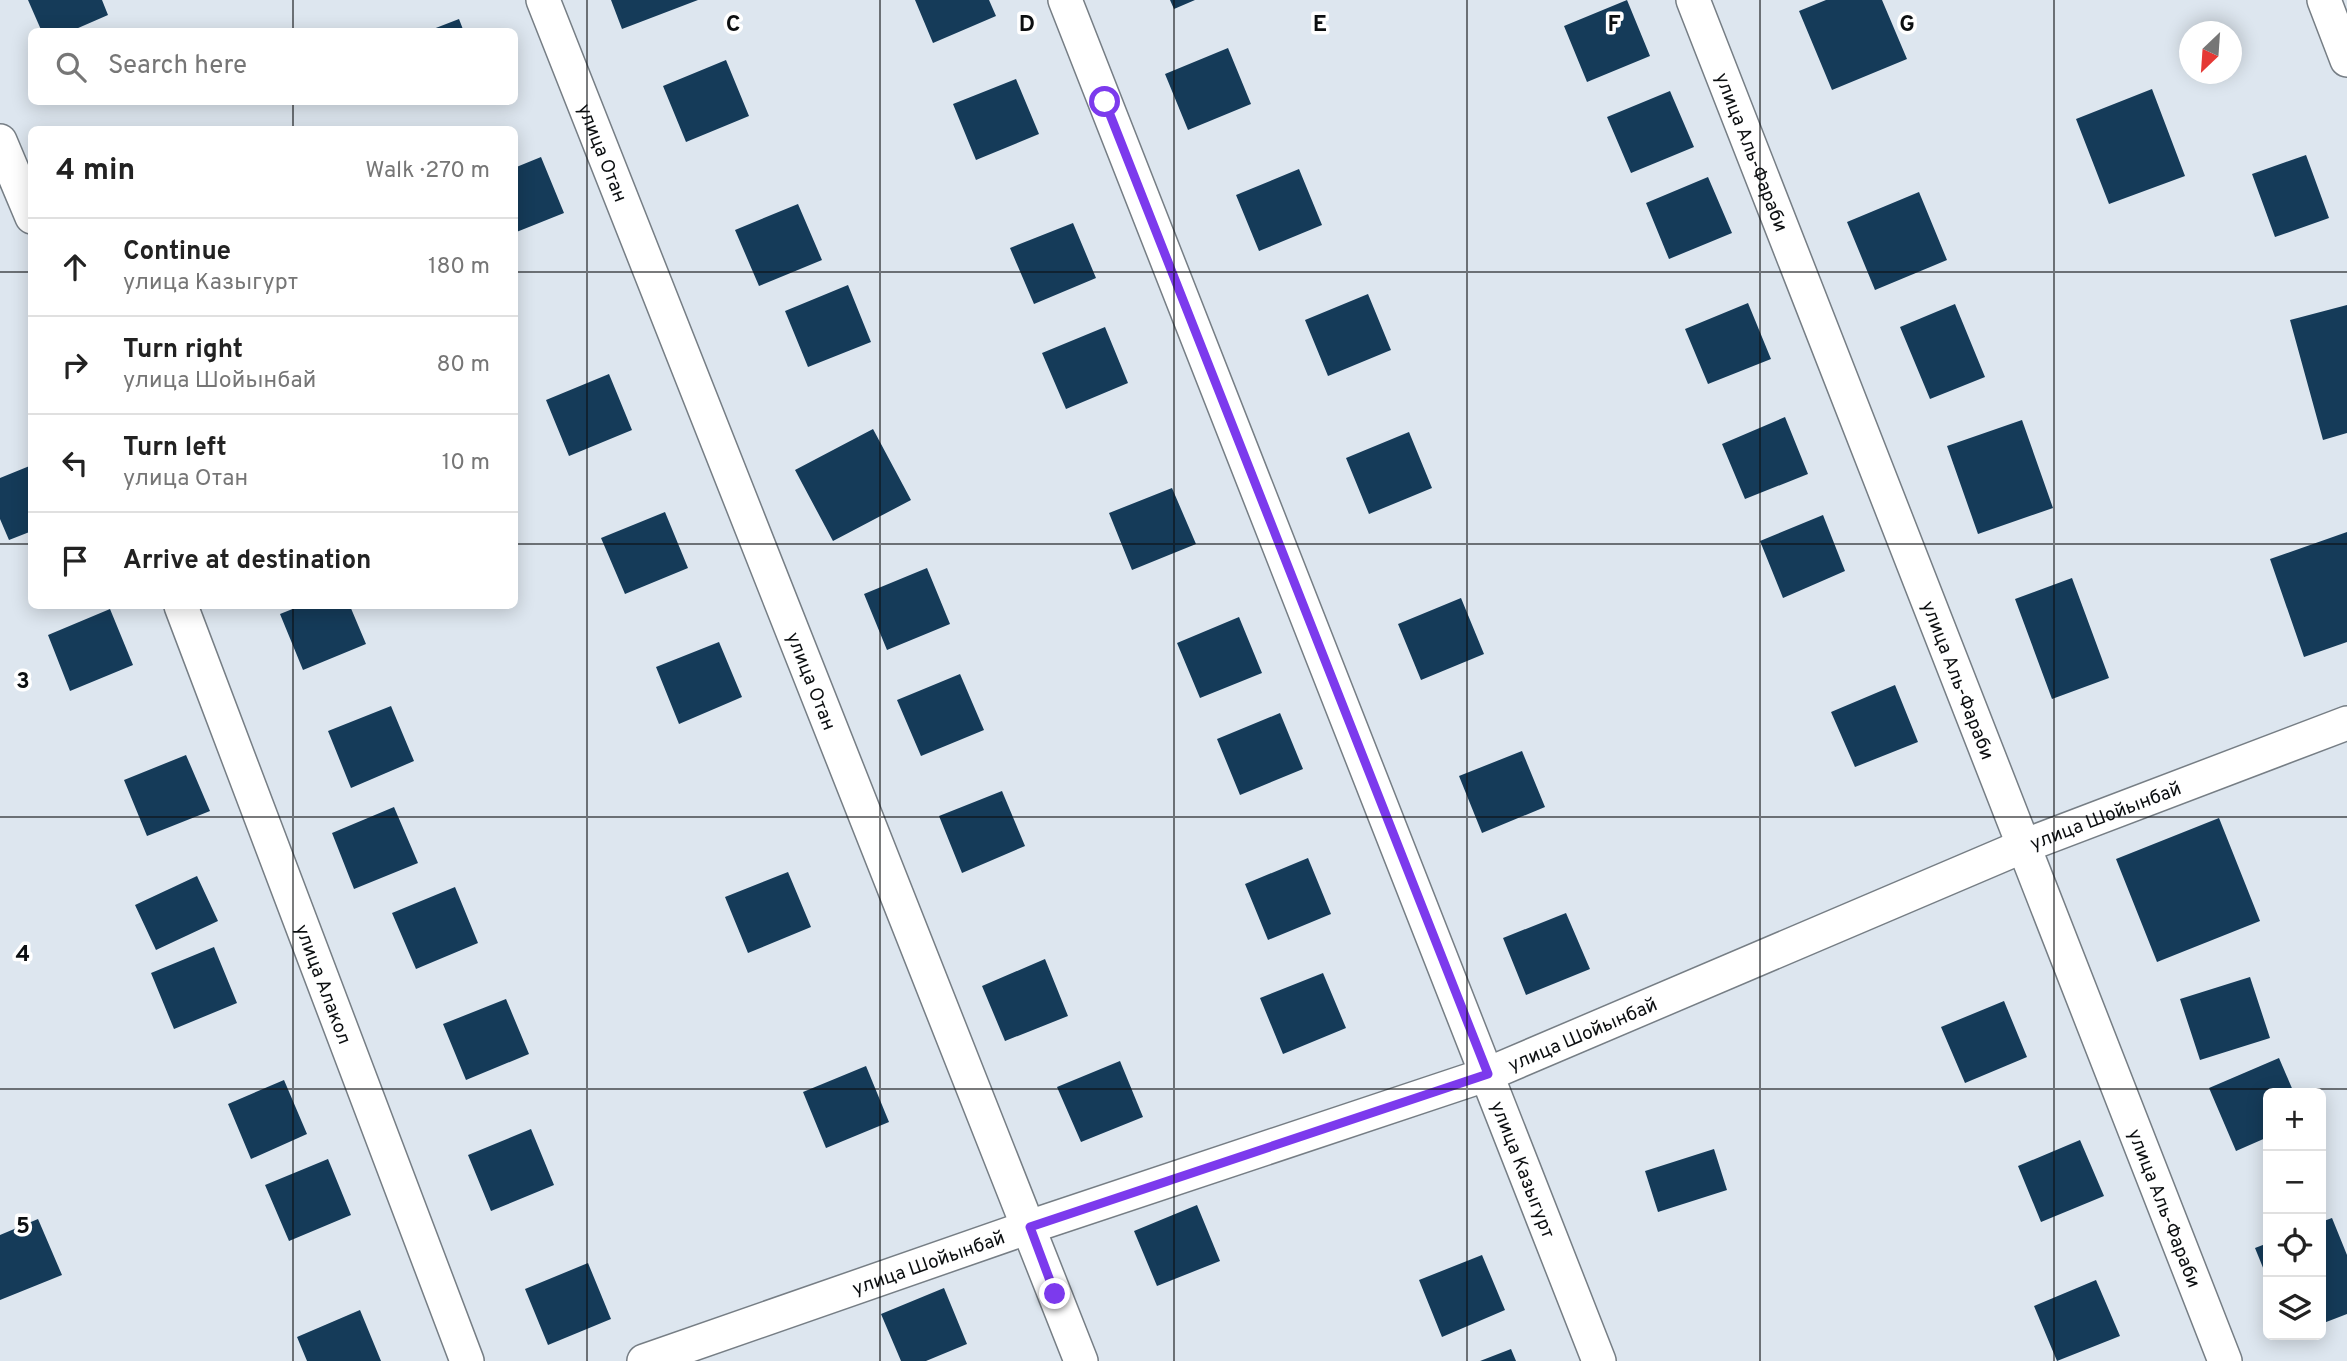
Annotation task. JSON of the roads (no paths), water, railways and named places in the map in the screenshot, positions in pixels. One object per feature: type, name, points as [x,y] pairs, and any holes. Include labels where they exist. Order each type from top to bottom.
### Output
[{"type":"street","name":"улица Отан","points":[[542,0],[1081,1361]]},
{"type":"street","name":"улица Казыгурт","points":[[1065,0],[1599,1361]]},
{"type":"street","name":"улица Аль-Фараби","points":[[1693,0],[2021,847],[2225,1361]]},
{"type":"street","points":[[2324,0],[2347,60]]},
{"type":"street","points":[[0,141],[28,208]]},
{"type":"street","name":"улица Алакол","points":[[182,609],[467,1361]]},
{"type":"street","name":"улица Шойынбай","points":[[644,1361],[1030,1227],[1488,1074],[2021,847],[2347,723]]}]
